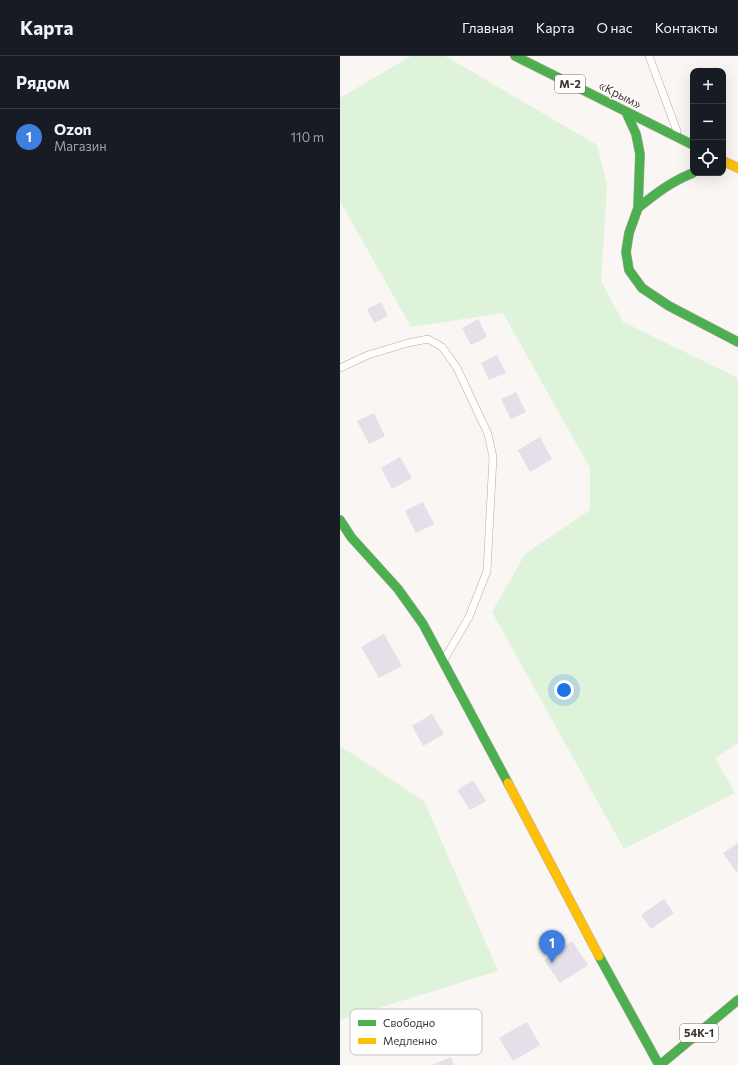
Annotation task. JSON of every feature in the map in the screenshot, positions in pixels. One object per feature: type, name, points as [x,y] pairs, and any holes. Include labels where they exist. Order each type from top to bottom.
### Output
[{"type":"main road","name":"«Крым»","points":[[515,56],[690,144]]},
{"type":"main road","points":[[626,112],[636,134],[640,154],[638,208],[629,233],[626,252],[629,270],[642,288],[669,306],[738,342]]},
{"type":"main road","points":[[726,162],[737,168]]},
{"type":"main road","points":[[726,169],[737,168]]},
{"type":"main road","points":[[638,208],[672,183],[690,174]]},
{"type":"main road","points":[[340,520],[351,537],[398,589],[423,624],[595,948],[659,1065]]},
{"type":"main road","name":"54К-1","points":[[659,1065],[738,1000]]},
{"type":"lane","points":[[649,56],[680,139]]},
{"type":"lane","points":[[340,368],[368,355],[408,343],[428,339],[442,347],[457,368],[488,434],[493,457],[487,571],[469,617],[443,662]]},
{"type":"green space","points":[[411,56],[445,56],[597,145],[607,185],[601,281],[623,322],[738,378],[738,743],[715,758],[735,793],[624,849],[492,612],[525,554],[590,510],[590,468],[503,313],[411,327],[340,201],[340,98]]},
{"type":"green space","points":[[340,746],[424,801],[498,971],[375,1009],[350,1009],[350,1017],[340,1020]]},
{"type":"building","points":[[381,302],[388,316],[374,323],[367,309]]},
{"type":"building","points":[[478,319],[487,337],[471,345],[462,328]]},
{"type":"building","points":[[497,355],[506,373],[489,380],[481,363]]},
{"type":"building","points":[[516,392],[526,412],[511,419],[501,399]]},
{"type":"building","points":[[374,413],[385,436],[369,444],[357,421]]},
{"type":"building","points":[[540,437],[552,459],[530,472],[518,450]]},
{"type":"building","points":[[400,457],[412,478],[392,489],[381,468]]},
{"type":"building","points":[[423,502],[434,524],[416,533],[405,511]]},
{"type":"building","points":[[384,634],[402,666],[379,678],[361,647]]},
{"type":"building","points":[[432,714],[444,734],[423,746],[412,726]]},
{"type":"building","points":[[473,780],[486,801],[470,810],[457,790]]},
{"type":"building","points":[[738,843],[738,871],[736,872],[723,853]]},
{"type":"building","points":[[664,899],[674,913],[651,929],[641,915]]},
{"type":"building","points":[[572,941],[588,965],[560,983],[544,960]]},
{"type":"building","points":[[527,1022],[540,1045],[513,1061],[499,1038]]},
{"type":"building","points":[[451,1057],[454,1065],[432,1065]]},
{"type":"traffic: fast","points":[[515,56],[690,144]]},
{"type":"traffic: fast","points":[[626,112],[636,134],[640,154],[638,208],[629,233],[626,252],[629,270],[642,288],[669,306],[738,342]]},
{"type":"traffic: fast","points":[[638,208],[664,188],[690,174]]},
{"type":"traffic: fast","points":[[340,520],[351,537],[398,589],[423,624],[508,783]]},
{"type":"traffic: fast","points":[[599,956],[659,1065]]},
{"type":"traffic: fast","points":[[660,1065],[738,1000]]},
{"type":"traffic: slow","points":[[726,162],[738,168]]},
{"type":"traffic: slow","points":[[508,783],[599,956]]},
{"type":"place","name":"Ozon","points":[[552,963]]}]
